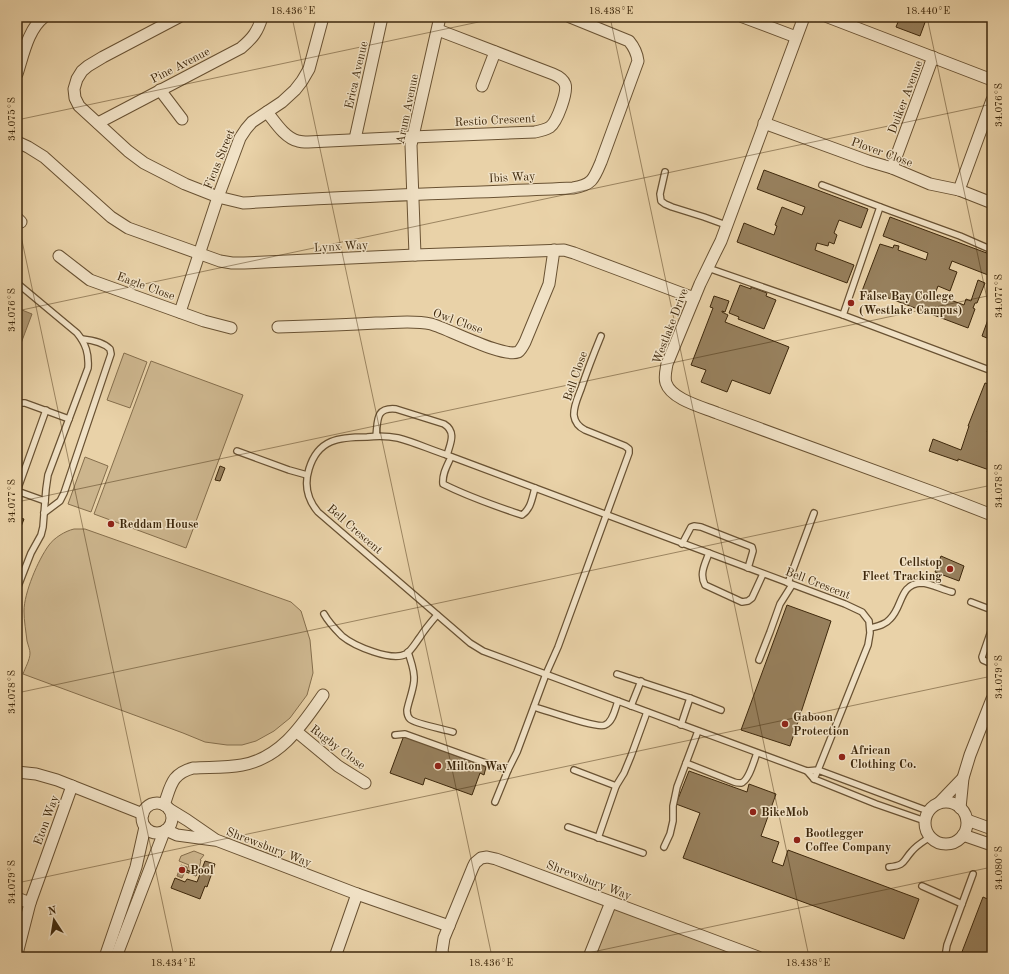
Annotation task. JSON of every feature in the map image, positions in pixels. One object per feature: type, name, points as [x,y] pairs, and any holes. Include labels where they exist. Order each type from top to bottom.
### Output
[{"type":"street","points":[[17,74],[30,36],[35,26],[44,17]]},
{"type":"street","name":"Ibis Way","points":[[179,17],[88,66],[76,79],[74,89],[75,98],[79,106],[128,152],[144,163],[186,184],[218,197],[243,203],[413,194],[573,188],[588,184],[593,179],[601,162],[638,61],[634,46],[629,41],[570,17]]},
{"type":"street","name":"Pine Avenue","points":[[98,123],[242,48],[259,27],[262,17]]},
{"type":"street","name":"Ficus Street","points":[[180,312],[218,197],[240,138],[252,122],[282,102],[302,81],[309,69],[323,17]]},
{"type":"street","name":"Erica Avenue","points":[[355,139],[382,17]]},
{"type":"street","name":"Arum Avenue","points":[[415,255],[410,154],[412,137],[440,17]]},
{"type":"street","points":[[742,17],[796,37]]},
{"type":"street","name":"Westlake Drive","points":[[804,17],[716,251],[700,284],[667,364],[666,384],[674,394],[684,400],[992,515]]},
{"type":"street","points":[[828,17],[992,80]]},
{"type":"street","name":"Restio Crescent","points":[[267,112],[287,135],[298,141],[308,142],[535,132],[544,130],[551,126],[562,104],[566,91],[566,85],[563,80],[553,74],[438,30]]},
{"type":"street","points":[[482,86],[495,52]]},
{"type":"street","name":"Duiker Avenue","points":[[892,168],[933,57]]},
{"type":"street","points":[[160,90],[182,119]]},
{"type":"street","points":[[959,190],[992,100]]},
{"type":"street","name":"Plover Close","points":[[764,123],[868,161],[892,168],[930,184],[959,190],[992,203]]},
{"type":"street","name":"Lynx Way","points":[[17,142],[44,157],[119,223],[128,228],[220,261],[238,263],[564,250],[694,298]]},
{"type":"street","name":"Owl Close","points":[[278,328],[423,322],[486,346],[508,352],[520,351],[549,284],[554,250]]},
{"type":"street","name":"Eagle Close","points":[[59,256],[90,280],[204,321],[231,328]]},
{"type":"street","name":"Rugby Close","points":[[167,807],[174,779],[181,773],[193,768],[236,766],[259,760],[289,741],[308,718],[323,695]]},
{"type":"street","points":[[960,808],[963,778],[992,699]]},
{"type":"street","name":"Rugby Close","points":[[297,732],[338,766],[365,783]]},
{"type":"street","name":"Eton Way","points":[[17,772],[36,774],[56,780],[143,814]]},
{"type":"street","points":[[939,803],[950,802],[956,804],[965,814],[966,829],[963,835],[956,841],[948,844],[938,842],[930,837],[925,829],[926,816],[933,806],[939,803],[963,778]]},
{"type":"street","name":"Eton Way","points":[[17,954],[30,903],[72,786]]},
{"type":"street","points":[[159,804],[167,807],[216,840],[177,835],[165,831],[154,833],[145,827],[142,818],[143,814],[150,806],[159,804]]},
{"type":"street","points":[[116,957],[165,831],[171,825],[172,814],[167,807]]},
{"type":"street","points":[[966,820],[992,829]]},
{"type":"street","points":[[105,957],[136,868],[145,827]]},
{"type":"street","points":[[963,835],[992,845]]},
{"type":"street","name":"Shrewsbury Way","points":[[216,840],[357,894],[449,926]]},
{"type":"street","name":"Shrewsbury Way","points":[[444,957],[442,951],[444,938],[473,867],[478,860],[484,858],[496,859],[611,902],[735,953],[758,957]]},
{"type":"street","points":[[129,890],[140,894]]},
{"type":"street","points":[[334,957],[357,894]]},
{"type":"street","points":[[17,898],[30,903]]},
{"type":"street","points":[[589,957],[611,902]]},
{"type":"lane","points":[[665,172],[660,194],[661,201],[665,204],[726,225]]},
{"type":"lane","points":[[822,185],[960,236],[992,250]]},
{"type":"lane","points":[[843,315],[880,207]]},
{"type":"lane","points":[[708,268],[843,315],[992,372]]},
{"type":"lane","points":[[17,283],[78,333],[82,339],[89,359],[88,368],[48,475],[41,535],[26,564],[17,589]]},
{"type":"lane","name":"Bell Close","points":[[601,336],[577,400],[574,416],[576,423],[581,428],[628,447],[629,449],[630,453],[607,515]]},
{"type":"lane","points":[[44,513],[60,501],[64,493],[111,354],[110,350],[105,345],[82,339]]},
{"type":"lane","points":[[17,405],[26,403],[69,419]]},
{"type":"lane","points":[[376,436],[379,415],[385,409],[389,408],[444,424],[449,427],[452,432],[443,484],[493,505],[522,515],[529,508],[535,488]]},
{"type":"lane","points":[[45,502],[17,491],[46,410]]},
{"type":"lane","name":"Bell Crescent","points":[[870,628],[868,621],[862,612],[845,604],[398,438],[376,436],[348,437],[329,442],[324,445],[313,460],[307,475],[307,492],[311,502],[318,512],[437,615],[470,642],[483,650],[756,753],[807,771],[818,770],[926,816]]},
{"type":"lane","points":[[237,451],[307,475]]},
{"type":"lane","points":[[759,660],[780,604],[790,584],[814,513]]},
{"type":"lane","points":[[495,802],[517,752],[546,674],[558,647],[607,515]]},
{"type":"lane","points":[[682,544],[691,527],[701,527],[752,547],[753,551],[748,568]]},
{"type":"lane","points":[[709,553],[702,573],[702,580],[705,585],[742,602],[748,601],[752,598],[763,574]]},
{"type":"lane","points":[[814,779],[868,645],[870,628],[879,626],[890,620],[909,586],[920,583],[952,592]]},
{"type":"lane","points":[[971,602],[992,610]]},
{"type":"lane","points":[[324,614],[329,623],[344,637],[356,644],[374,651],[393,656],[399,656],[408,652],[437,615]]},
{"type":"lane","points":[[991,631],[982,657],[983,660],[992,664]]},
{"type":"lane","points":[[408,652],[413,666],[414,676],[414,685],[407,710],[409,718],[416,722],[453,732]]},
{"type":"lane","points":[[616,674],[641,681],[721,710]]},
{"type":"lane","points":[[631,706],[641,681]]},
{"type":"lane","points":[[681,724],[690,698]]},
{"type":"lane","points":[[534,707],[582,722],[604,726],[610,722],[618,701]]},
{"type":"lane","points":[[598,838],[616,786],[629,761],[647,712]]},
{"type":"lane","points":[[664,847],[674,821],[672,810],[677,787],[698,731]]},
{"type":"lane","points":[[395,735],[405,734],[508,770]]},
{"type":"lane","points":[[686,763],[734,782],[741,783],[748,777],[756,753]]},
{"type":"lane","points":[[574,770],[616,786]]},
{"type":"lane","name":"Bell Crescent","points":[[807,771],[814,779],[876,804],[926,816]]},
{"type":"lane","points":[[568,827],[643,853]]},
{"type":"lane","points":[[890,867],[903,864],[912,851],[930,837]]},
{"type":"lane","points":[[945,957],[947,945],[973,874]]},
{"type":"lane","points":[[922,886],[962,904]]},
{"type":"shaded area","points":[[17,308],[32,314],[17,354]]},
{"type":"shaded area","points":[[124,353],[147,362],[130,408],[107,400]]},
{"type":"shaded area","points":[[151,361],[243,395],[186,548],[94,514]]},
{"type":"shaded area","points":[[85,457],[108,466],[91,512],[68,504]]},
{"type":"shaded area","points":[[74,529],[85,529],[291,602],[301,611],[310,640],[313,673],[307,695],[290,718],[274,731],[256,741],[242,745],[227,745],[205,742],[23,674],[30,656],[24,611],[29,586],[36,568],[49,545],[60,535]]},
{"type":"shaded area","points":[[194,851],[204,855],[200,860],[199,869],[197,869],[195,874],[187,870],[189,865],[179,861],[181,856]]},
{"type":"shaded area","name":"Pool","points":[[181,865],[187,867],[182,878],[177,876]]},
{"type":"shaded area","points":[[611,902],[737,949],[734,957],[589,957]]},
{"type":"building","points":[[900,17],[927,17],[920,36],[896,27]]},
{"type":"building","points":[[764,170],[868,209],[861,228],[839,220],[834,233],[837,235],[834,244],[829,242],[828,246],[817,243],[815,250],[854,265],[847,283],[737,242],[744,223],[774,235],[777,226],[775,225],[782,207],[802,215],[805,207],[757,189]]},
{"type":"building","points":[[890,217],[992,255],[992,263],[988,275],[952,261],[949,269],[957,272],[950,291],[938,286],[935,294],[964,305],[966,299],[971,301],[978,280],[985,283],[977,303],[975,303],[973,308],[975,309],[968,328],[870,291],[869,294],[862,291],[880,244],[893,248],[894,245],[899,246],[898,250],[926,260],[928,253],[883,236]]},
{"type":"building","points":[[740,285],[751,289],[751,287],[767,293],[766,296],[776,300],[764,329],[738,319],[739,317],[729,313]]},
{"type":"building","points":[[714,296],[729,301],[725,312],[722,311],[728,315],[725,322],[789,347],[770,394],[732,380],[727,392],[701,382],[706,370],[691,365],[713,308],[710,307]]},
{"type":"building","points":[[990,314],[992,315],[992,340],[982,336]]},
{"type":"building","points":[[985,383],[992,385],[992,418],[987,432],[990,427],[992,428],[992,471],[929,451],[933,439],[961,450],[968,426]]},
{"type":"building","points":[[220,466],[225,468],[220,481],[215,480]]},
{"type":"building","points":[[17,517],[24,519],[17,537]]},
{"type":"building","name":"Cellstop Fleet Tracking","points":[[941,556],[964,566],[959,581],[935,572]]},
{"type":"building","points":[[787,605],[831,621],[790,746],[741,730]]},
{"type":"building","name":"Milton Way","points":[[404,736],[486,767],[484,775],[480,773],[472,795],[425,778],[423,785],[390,773]]},
{"type":"building","points":[[689,771],[747,792],[749,784],[776,794],[761,836],[779,842],[772,862],[783,866],[788,850],[919,899],[904,939],[683,858],[700,813],[676,804]]},
{"type":"building","points":[[205,861],[215,864],[207,887],[205,886],[200,899],[171,888],[175,878],[185,882],[187,879],[197,882]]},
{"type":"building","points":[[197,869],[199,869],[196,876],[186,872],[187,870],[195,874]]},
{"type":"building","points":[[983,897],[992,901],[992,948],[989,956],[991,957],[960,957]]},
{"type":"place","name":"False Bay College (Westlake Campus)","points":[[851,303]]},
{"type":"place","name":"Reddam House","points":[[111,524]]},
{"type":"place","name":"Cellstop Fleet Tracking","points":[[950,569]]},
{"type":"place","name":"Gaboon Protection","points":[[785,724]]},
{"type":"place","name":"African Clothing Co.","points":[[842,757]]},
{"type":"place","name":"Milton Way","points":[[438,766]]},
{"type":"place","name":"BikeMob","points":[[753,812]]},
{"type":"place","name":"Bootlegger Coffee Company","points":[[797,840]]},
{"type":"place","name":"Pool","points":[[182,870]]}]
